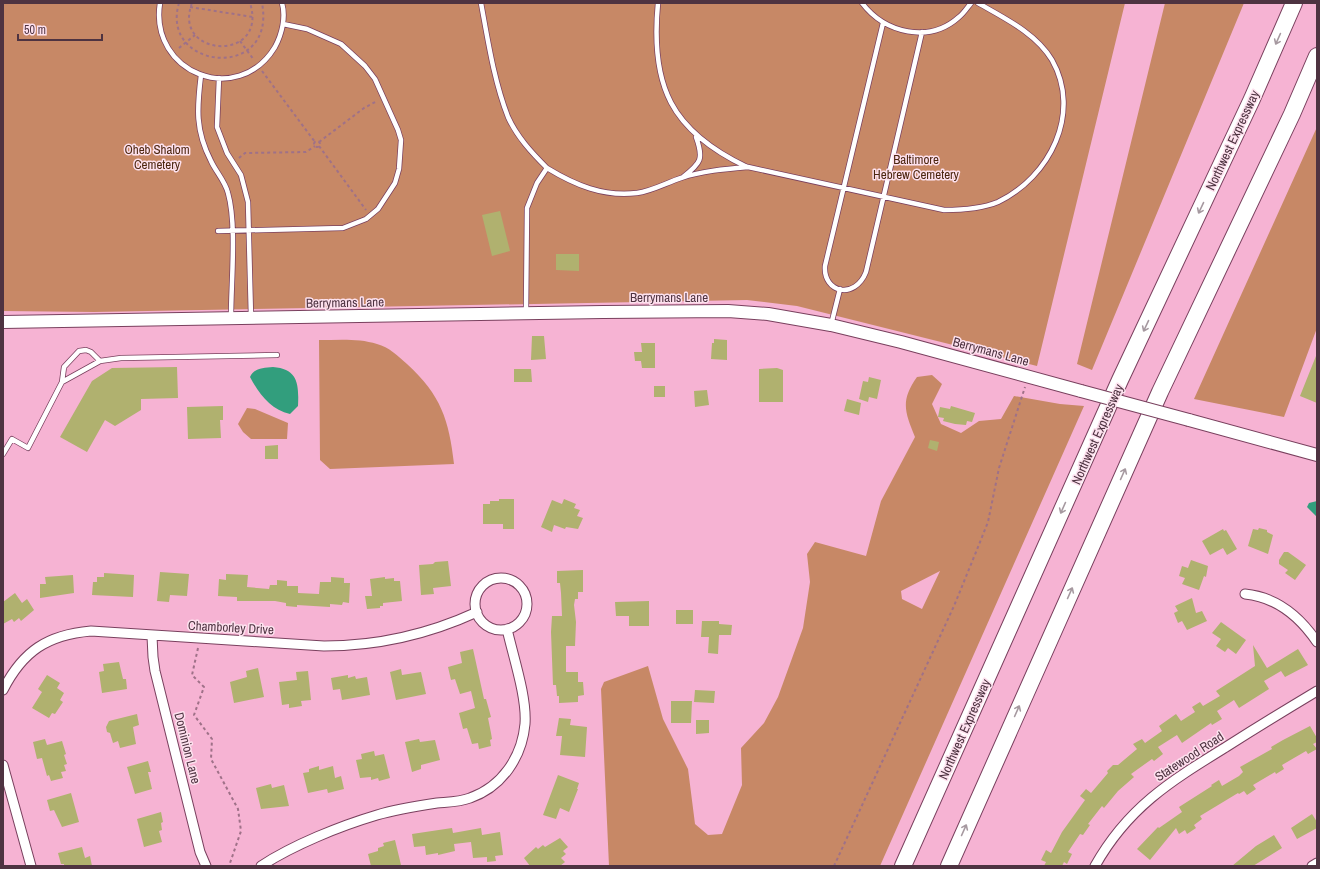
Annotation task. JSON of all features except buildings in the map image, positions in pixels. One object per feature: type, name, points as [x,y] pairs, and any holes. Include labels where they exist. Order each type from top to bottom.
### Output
[{"type":"highway","name":"Northwest Expressway","points":[[903,866],[1120,380],[1248,106],[1294,3]]},
{"type":"highway","points":[[949,866],[1157,399],[1292,114],[1317,56]]},
{"type":"street","name":"Berrymans Lane","points":[[3,322],[251,317],[728,311],[768,314],[831,325],[1026,375],[1317,455]]},
{"type":"street","points":[[495,578],[510,580],[522,589],[527,603],[526,611],[521,620],[507,629],[496,629],[487,626],[476,612],[475,602],[482,587],[495,578]]},
{"type":"street","points":[[1246,594],[1261,595],[1281,606],[1300,623],[1317,642]]},
{"type":"street","name":"Chamborley Drive","points":[[3,690],[16,668],[25,659],[48,641],[62,635],[91,631],[324,646],[351,646],[376,643],[421,634],[442,627],[476,612]]},
{"type":"street","points":[[260,866],[290,850],[378,814],[410,807],[470,798],[482,793],[504,775],[513,764],[520,751],[525,723],[524,705],[507,629]]},
{"type":"street","name":"Dominion Lane","points":[[152,636],[155,672],[200,852],[206,866]]},
{"type":"street","name":"Statewood Road","points":[[1095,866],[1114,836],[1129,818],[1162,787],[1317,690]]},
{"type":"street","points":[[3,765],[31,866]]},
{"type":"street","points":[[1312,866],[1317,863]]},
{"type":"lane","points":[[160,3],[158,19],[161,34],[172,54],[190,70],[201,75],[219,78],[246,74],[269,56],[279,40],[283,24],[282,3]]},
{"type":"lane","points":[[481,3],[492,60],[509,117],[531,152],[547,168],[583,187],[600,192],[617,194],[637,193],[681,178],[721,170],[748,167]]},
{"type":"lane","points":[[658,3],[656,41],[662,77],[674,109],[696,136],[724,156],[748,167],[883,198],[944,210],[961,210],[997,202],[1024,184],[1037,172],[1056,144],[1064,111],[1063,94],[1059,74],[1051,59],[1031,37],[1014,24],[978,3]]},
{"type":"lane","points":[[862,3],[872,15],[883,23],[907,32],[922,32],[946,26],[959,17],[971,3]]},
{"type":"lane","points":[[883,23],[843,188],[825,273],[827,280],[833,286],[840,289],[849,291],[855,288],[864,278],[922,32]]},
{"type":"lane","points":[[218,231],[343,228],[366,219],[378,209],[395,183],[401,154],[401,140],[375,79],[365,66],[341,44],[307,29],[283,24]]},
{"type":"lane","points":[[201,75],[197,113],[199,130],[204,148],[228,192],[232,231],[230,318]]},
{"type":"lane","points":[[219,78],[217,127],[221,140],[234,162],[245,186],[248,202],[251,317]]},
{"type":"lane","points":[[681,178],[695,167],[701,159],[701,151],[696,136]]},
{"type":"lane","points":[[526,314],[527,208],[537,183],[547,168]]},
{"type":"lane","points":[[831,325],[840,289]]},
{"type":"lane","points":[[3,454],[12,439],[28,448],[62,382],[64,367],[79,352],[86,350],[91,352],[100,361]]},
{"type":"lane","points":[[62,382],[100,361],[116,359],[277,355]]},
{"type":"path","points":[[179,3],[178,24],[186,42],[193,49],[211,58],[230,58],[247,50],[256,41],[262,30],[264,13],[262,3]]},
{"type":"path","points":[[192,3],[190,7],[190,24],[196,35],[201,40],[214,47],[232,46],[240,41],[248,32],[253,17],[250,3]]},
{"type":"path","points":[[190,7],[253,17]]},
{"type":"path","points":[[172,54],[196,35]]},
{"type":"path","points":[[240,41],[315,142]]},
{"type":"path","points":[[315,142],[319,142],[364,108],[383,98]]},
{"type":"path","points":[[314,146],[315,142]]},
{"type":"path","points":[[319,142],[319,146],[371,215]]},
{"type":"path","points":[[234,162],[246,153],[306,152],[314,146],[319,146]]},
{"type":"path","points":[[834,866],[954,606],[985,528],[999,468],[1025,388],[1026,375]]},
{"type":"path","points":[[198,648],[192,675],[204,688],[194,715],[212,739],[211,758],[238,809],[241,832],[229,866]]},
{"type":"green space","points":[[3,3],[1125,3],[1037,366],[797,306],[747,300],[94,312],[3,311]]},
{"type":"green space","points":[[1165,3],[1244,3],[1092,370],[1077,364]]},
{"type":"green space","points":[[1317,127],[1317,328],[1284,417],[1194,399]]},
{"type":"green space","points":[[319,340],[363,341],[381,345],[397,355],[419,375],[435,398],[446,421],[454,464],[330,469],[320,460]]},
{"type":"green space","points":[[932,375],[942,384],[932,404],[941,424],[961,433],[979,421],[1001,419],[1014,396],[1060,404],[1084,406],[880,866],[609,866],[601,689],[604,682],[648,666],[663,719],[688,769],[695,824],[708,835],[722,834],[742,785],[741,748],[764,723],[778,697],[803,628],[810,582],[807,554],[815,542],[866,556],[881,501],[915,437],[907,413],[906,400],[908,393],[917,377]],"holes":[[[940,571],[922,609],[902,599],[901,591]]]},
{"type":"green space","points":[[247,408],[255,409],[288,423],[287,439],[251,439],[243,432],[238,424]]},
{"type":"shaded area","points":[[273,367],[288,371],[295,379],[298,391],[298,406],[290,414],[271,405],[257,389],[250,377],[256,370]]},
{"type":"shaded area","points":[[1317,501],[1317,517],[1307,507],[1309,503]]},
{"type":"park label","name":"Oheb Shalom Cemetery","points":[[157,156]]},
{"type":"park label","name":"Baltimore Hebrew Cemetery","points":[[916,166]]}]
